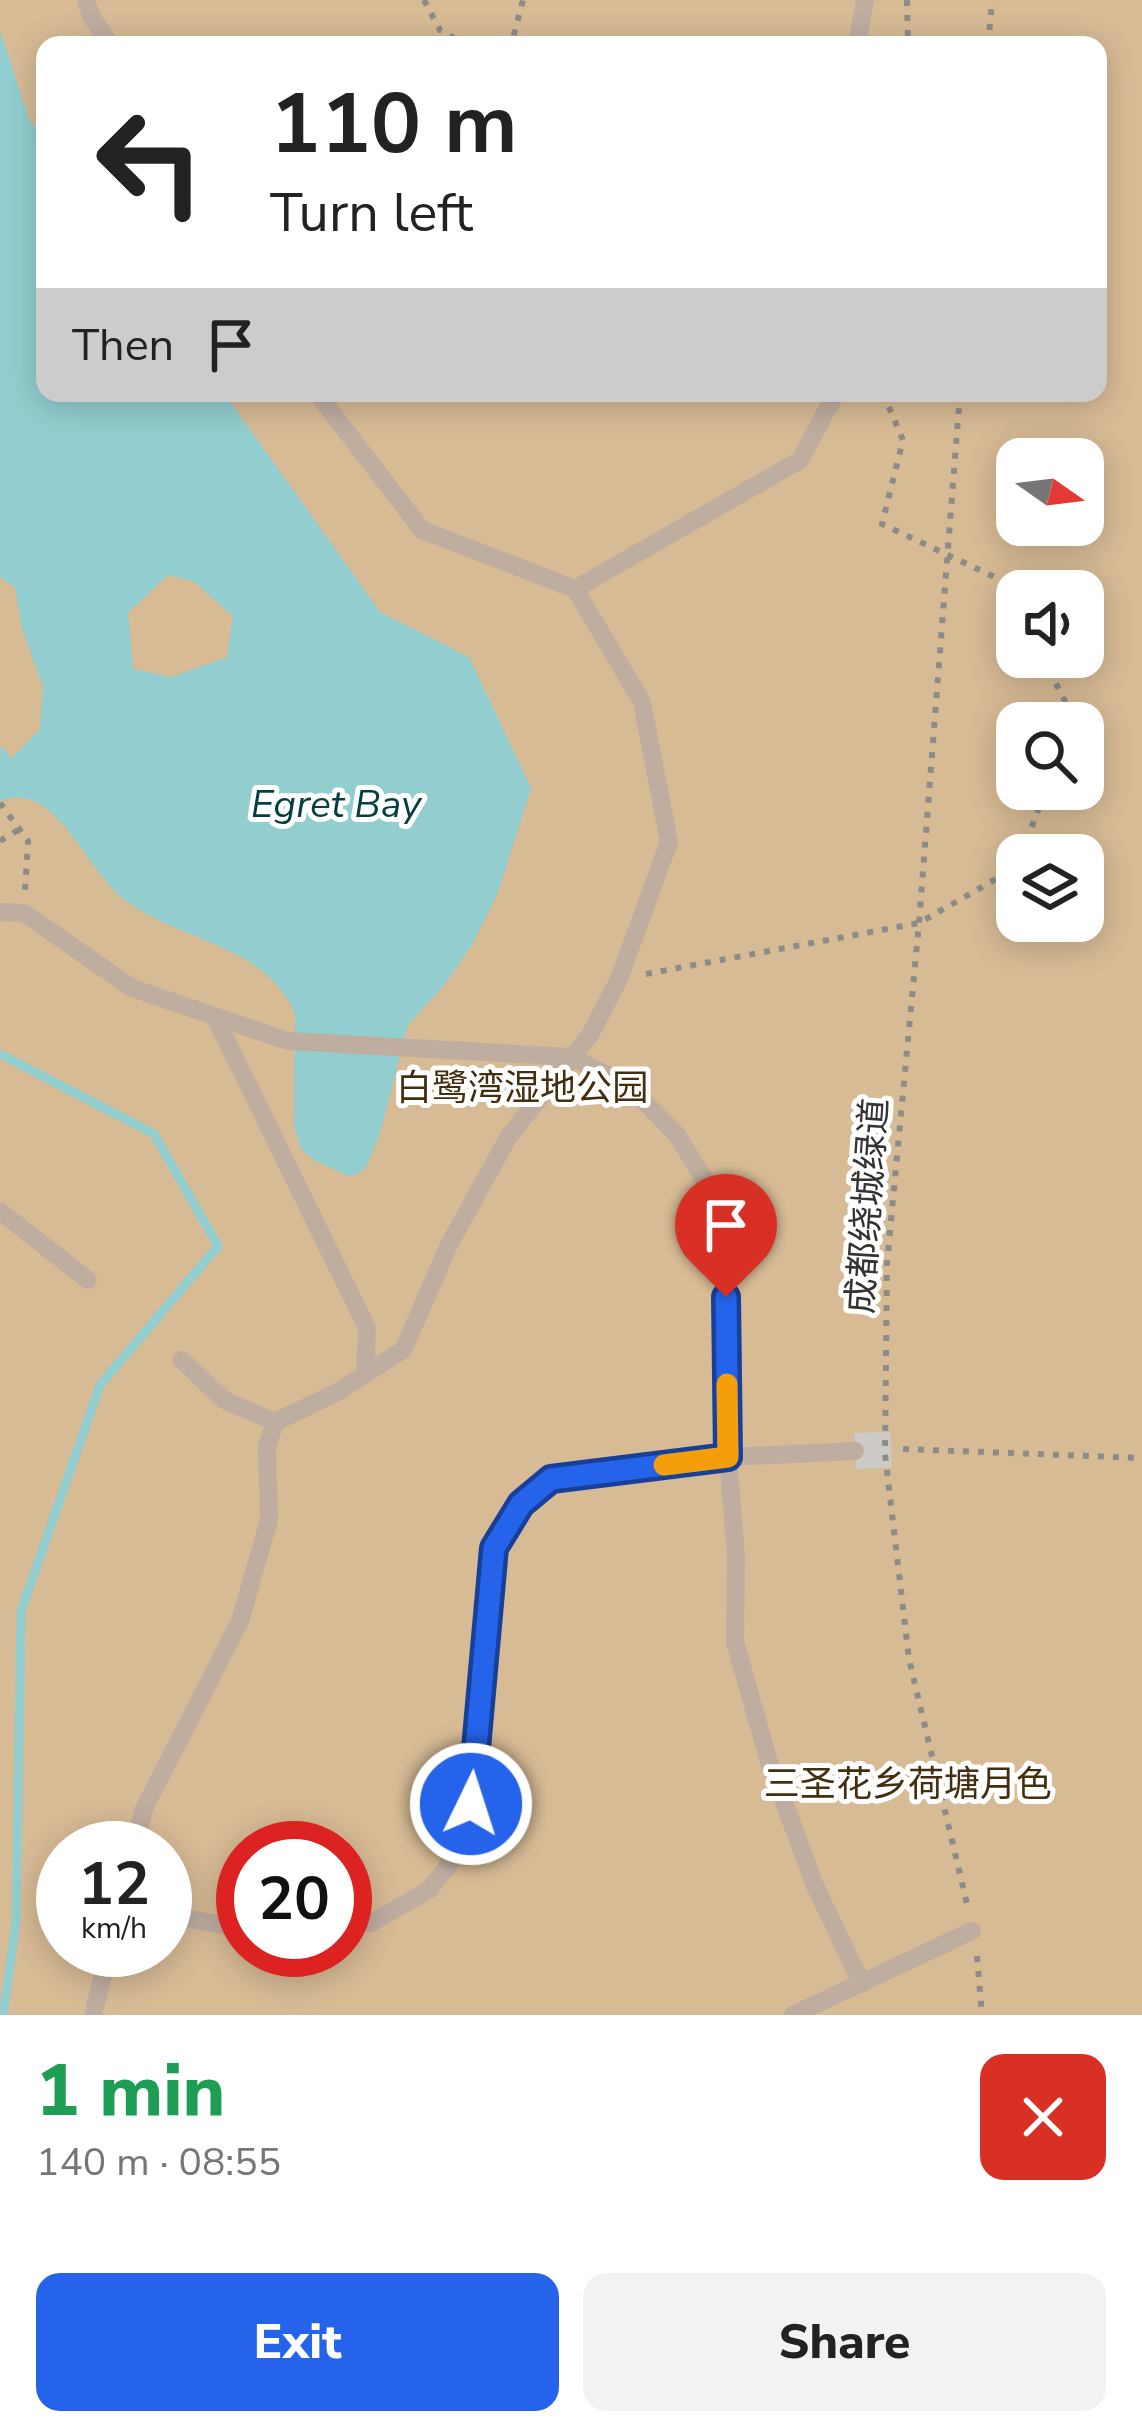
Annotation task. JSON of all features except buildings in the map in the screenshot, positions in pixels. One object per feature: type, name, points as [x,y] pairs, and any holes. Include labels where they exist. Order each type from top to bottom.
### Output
[{"type":"lane","points":[[86,0],[105,36]]},
{"type":"lane","points":[[859,36],[865,0]]},
{"type":"lane","points":[[141,1821],[240,1621],[269,1520],[267,1447],[275,1422],[336,1393],[403,1350],[450,1243],[509,1136],[590,1035],[619,979],[669,842],[642,702],[575,589],[422,530],[323,402]]},
{"type":"lane","points":[[575,589],[800,460],[831,402]]},
{"type":"lane","points":[[0,911],[24,913],[132,988],[288,1040],[572,1057],[631,1087],[677,1135],[719,1203],[725,1252],[735,1642],[776,1783],[817,1888],[862,1984]]},
{"type":"lane","points":[[216,1019],[367,1328],[365,1373]]},
{"type":"lane","points":[[0,1211],[88,1280]]},
{"type":"lane","points":[[182,1360],[224,1400],[275,1422]]},
{"type":"lane","points":[[372,1923],[429,1890],[469,1839],[494,1548],[521,1504],[551,1479],[728,1457],[855,1451]]},
{"type":"lane","points":[[793,2015],[972,1931]]},
{"type":"lane","points":[[93,2015],[102,1977]]},
{"type":"path","points":[[424,0],[440,30],[450,36]]},
{"type":"path","points":[[514,36],[523,0]]},
{"type":"path","points":[[907,0],[908,36]]},
{"type":"path","points":[[989,36],[992,0]]},
{"type":"path","points":[[887,402],[903,440],[882,524],[996,578]]},
{"type":"path","name":"成都绕城绿道","points":[[960,402],[887,1263],[885,1454],[909,1658],[972,1931],[982,2015]]},
{"type":"path","points":[[1,804],[28,841],[24,913]]},
{"type":"path","points":[[0,842],[20,830]]},
{"type":"path","points":[[619,979],[919,923],[996,879]]},
{"type":"path","points":[[903,1449],[1142,1458]]},
{"type":"green space","name":"白鹭湾湿地公园","points":[[0,0],[1142,0],[1142,2015],[0,2015]]},
{"type":"water","name":"Egret Bay","points":[[0,30],[36,129],[36,402],[230,402],[380,612],[469,657],[531,788],[497,895],[474,941],[446,983],[408,1025],[380,1133],[366,1167],[358,1174],[349,1176],[301,1149],[294,1126],[295,1014],[281,990],[241,957],[142,912],[121,897],[53,814],[37,802],[0,801],[0,746],[12,758],[40,729],[43,687],[22,628],[15,588],[0,577]],"holes":[[[168,575],[193,581],[233,616],[227,657],[172,677],[133,669],[128,613]]]},
{"type":"waterway","points":[[0,1054],[154,1134],[218,1246],[100,1385],[21,1611],[16,1922],[3,2015]]},
{"type":"tunnel","points":[[855,1451],[903,1449]]},
{"type":"slow traffic","points":[[664,1465],[728,1457],[727,1384]]},
{"type":"route","points":[[471,1804],[494,1548],[521,1504],[551,1479],[728,1457],[726,1297]]},
{"type":"park label","name":"三圣花乡荷塘月色","points":[[908,1784]]}]
